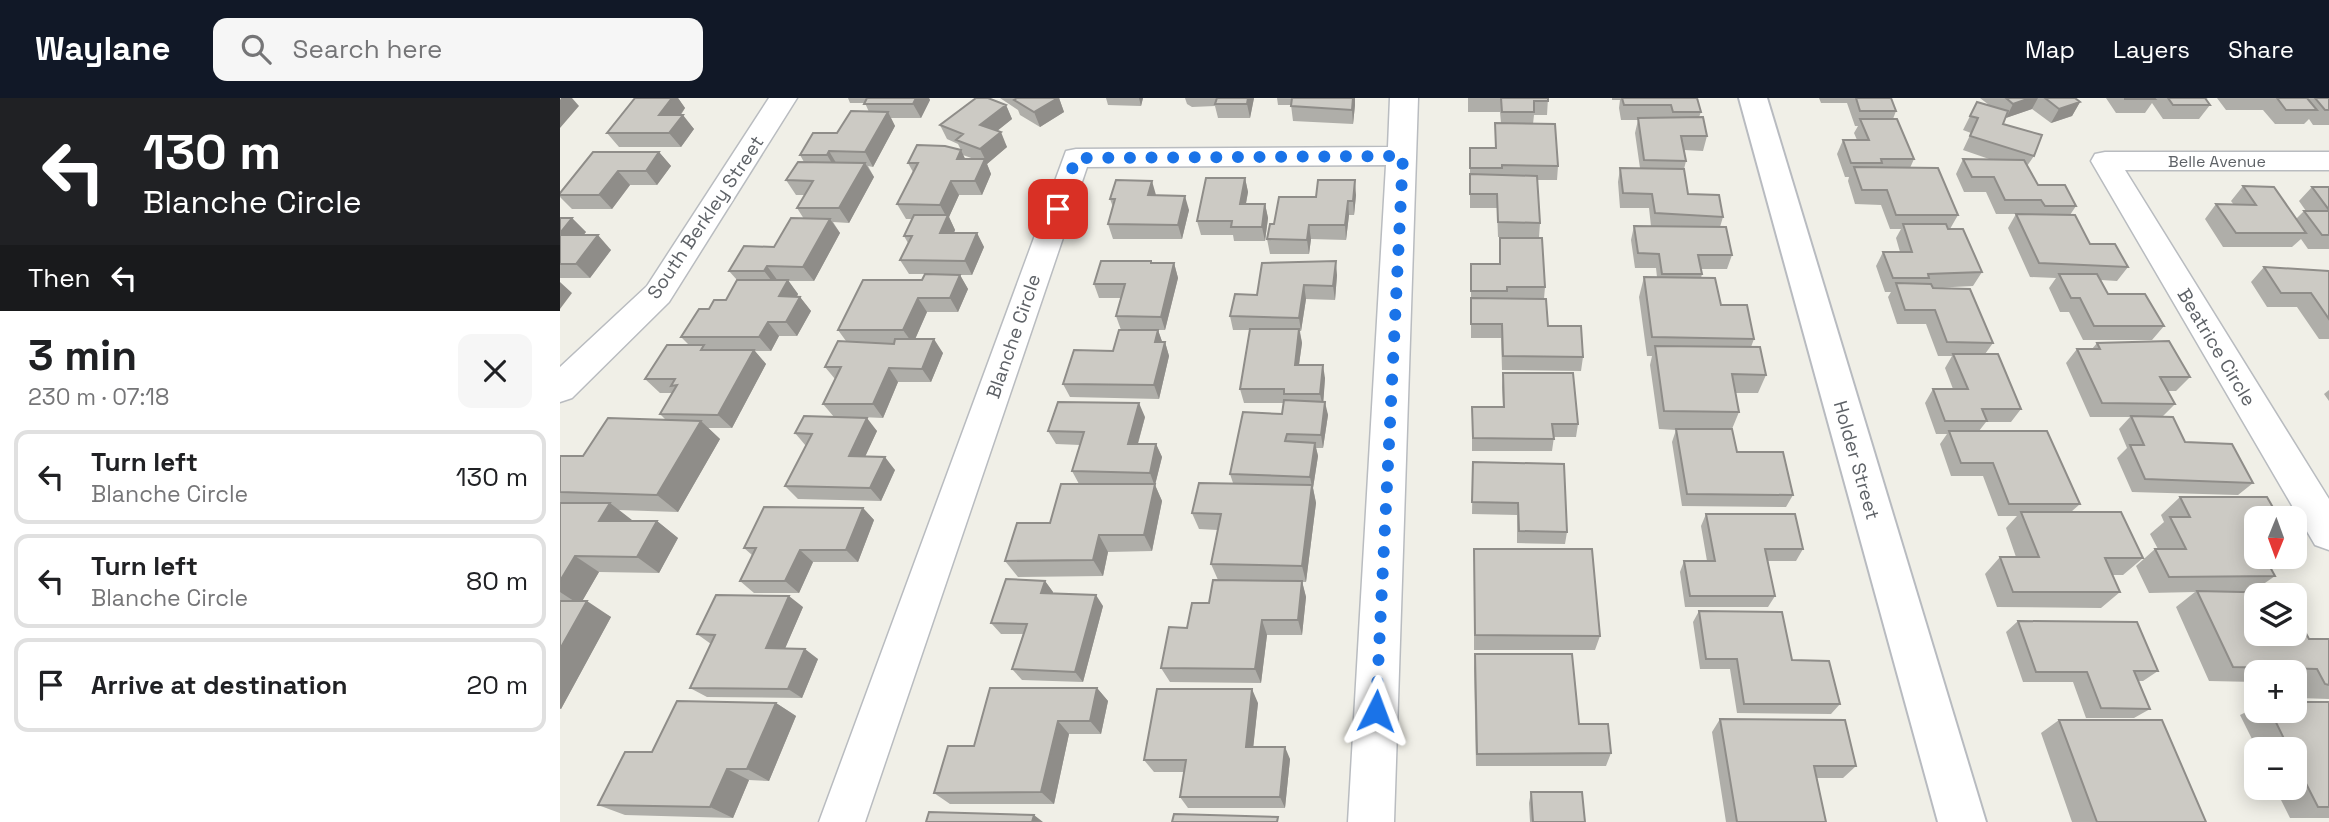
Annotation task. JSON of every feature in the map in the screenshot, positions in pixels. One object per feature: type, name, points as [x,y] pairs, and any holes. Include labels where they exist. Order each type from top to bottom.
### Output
[{"type":"street","name":"South Berkley Street","points":[[560,388],[658,294],[783,98]]},
{"type":"street","points":[[1371,822],[1404,98]]},
{"type":"street","name":"Holder Street","points":[[1753,98],[1962,822]]},
{"type":"street","name":"Blanche Circle","points":[[842,822],[1076,158],[1403,156]]},
{"type":"street","name":"Belle Avenue","points":[[2105,161],[2329,161]]},
{"type":"street","name":"Beatrice Circle","points":[[2105,161],[2329,533]]},
{"type":"building","points":[[635,98],[672,98],[659,115],[683,115],[669,133],[607,133]]},
{"type":"building","points":[[867,98],[916,98],[913,104],[864,104]]},
{"type":"building","points":[[976,98],[988,98],[1006,105],[980,125],[1001,132],[980,149],[956,140],[963,134],[940,125]]},
{"type":"building","points":[[1058,98],[1034,112],[1014,100]]},
{"type":"building","points":[[1217,98],[1248,98],[1247,104],[1215,104]]},
{"type":"building","points":[[1292,98],[1353,98],[1352,110],[1291,106]]},
{"type":"building","points":[[1501,98],[1548,98],[1548,101],[1534,101],[1534,112],[1502,112]]},
{"type":"building","points":[[1622,98],[1697,98],[1701,112],[1673,112],[1671,105],[1624,105]]},
{"type":"building","points":[[1856,98],[1891,98],[1896,111],[1860,111]]},
{"type":"building","points":[[2006,98],[2030,98],[2013,104]]},
{"type":"building","points":[[2045,98],[2075,98],[2080,102],[2059,109]]},
{"type":"building","points":[[2168,98],[2205,98],[2210,105],[2173,105]]},
{"type":"building","points":[[2277,98],[2307,98],[2317,110],[2286,110]]},
{"type":"building","points":[[2315,98],[2329,98],[2329,110],[2325,110]]},
{"type":"building","points":[[1977,102],[2008,111],[2003,124],[2042,135],[2034,156],[1970,136],[1978,118],[1970,116]]},
{"type":"building","points":[[851,111],[888,112],[865,152],[829,151],[827,155],[800,155],[813,133],[837,133]]},
{"type":"building","points":[[1703,117],[1707,136],[1681,136],[1686,161],[1644,160],[1638,118]]},
{"type":"building","points":[[1860,119],[1897,119],[1914,159],[1851,163],[1843,140],[1869,140]]},
{"type":"building","points":[[1495,123],[1555,124],[1558,166],[1502,165],[1502,168],[1470,168],[1470,148],[1496,148]]},
{"type":"building","points":[[917,145],[945,146],[961,150],[957,159],[985,159],[975,181],[951,181],[940,205],[897,204],[918,163],[908,163]]},
{"type":"building","points":[[593,152],[659,152],[646,171],[618,171],[599,195],[560,195]]},
{"type":"building","points":[[1963,159],[2024,160],[2038,185],[2065,185],[2076,206],[2045,206],[2041,200],[2005,200],[1994,177],[1972,177]]},
{"type":"building","points":[[798,162],[865,163],[839,208],[797,208],[813,181],[786,180]]},
{"type":"building","points":[[1854,167],[1938,168],[1958,215],[1896,215],[1887,190],[1862,190]]},
{"type":"building","points":[[1620,168],[1684,169],[1688,194],[1719,195],[1723,217],[1655,213],[1652,194],[1623,193]]},
{"type":"building","points":[[1470,174],[1537,176],[1540,223],[1498,222],[1497,194],[1470,194]]},
{"type":"building","points":[[1206,178],[1245,178],[1240,204],[1265,204],[1262,227],[1231,227],[1232,221],[1197,221]]},
{"type":"building","points":[[1116,180],[1152,181],[1148,195],[1185,196],[1178,225],[1108,224],[1115,199],[1110,199]]},
{"type":"building","points":[[1318,180],[1355,180],[1353,201],[1348,201],[1345,225],[1309,225],[1307,240],[1267,239],[1270,224],[1274,224],[1279,197],[1316,197]]},
{"type":"building","points":[[2243,186],[2274,187],[2306,233],[2236,233],[2216,204],[2256,205]]},
{"type":"building","points":[[2312,187],[2329,187],[2329,210]]},
{"type":"building","points":[[2304,211],[2329,211],[2329,235],[2322,235]]},
{"type":"building","points":[[2016,214],[2075,215],[2090,244],[2115,244],[2128,267],[2039,263]]},
{"type":"building","points":[[914,215],[948,215],[940,233],[977,233],[965,261],[900,260],[912,236],[904,236]]},
{"type":"building","points":[[560,218],[572,218],[560,233]]},
{"type":"building","points":[[791,218],[830,219],[803,267],[767,266],[764,271],[729,271],[744,246],[774,247]]},
{"type":"building","points":[[1903,224],[1946,224],[1948,229],[1963,229],[1982,272],[1928,274],[1929,278],[1893,278],[1883,252],[1912,252]]},
{"type":"building","points":[[1634,226],[1726,227],[1732,255],[1698,255],[1702,274],[1662,274],[1659,254],[1638,253]]},
{"type":"building","points":[[560,235],[598,235],[576,264],[560,264]]},
{"type":"building","points":[[1500,238],[1542,238],[1545,287],[1471,291],[1471,264],[1500,264]]},
{"type":"building","points":[[1101,261],[1174,263],[1161,317],[1116,316],[1125,284],[1094,284]]},
{"type":"building","points":[[1336,261],[1333,286],[1304,285],[1299,318],[1230,316],[1235,294],[1257,295],[1262,263]]},
{"type":"building","points":[[2264,267],[2329,271],[2329,319],[2311,293],[2281,293]]},
{"type":"building","points":[[925,274],[960,275],[950,298],[918,298],[903,330],[838,330],[863,280],[922,280]]},
{"type":"building","points":[[2059,274],[2097,274],[2108,294],[2145,294],[2164,326],[2094,326],[2080,298],[2071,298]]},
{"type":"building","points":[[1644,277],[1715,278],[1721,305],[1747,305],[1754,339],[1652,337]]},
{"type":"building","points":[[737,280],[788,280],[779,296],[800,297],[786,322],[768,322],[759,337],[681,337],[699,309],[709,309],[714,300],[726,300]]},
{"type":"building","points":[[1896,283],[1970,289],[1993,343],[1947,342],[1935,310],[1905,310]]},
{"type":"building","points":[[1471,298],[1546,299],[1548,326],[1581,326],[1583,357],[1503,356],[1502,324],[1471,324]]},
{"type":"building","points":[[1250,329],[1299,329],[1295,365],[1323,365],[1320,394],[1284,394],[1284,389],[1240,389]]},
{"type":"building","points":[[1119,330],[1158,330],[1155,342],[1165,342],[1154,385],[1063,384],[1074,350],[1113,351]]},
{"type":"building","points":[[895,339],[934,339],[922,369],[889,368],[873,404],[823,404],[841,367],[825,367],[838,341],[894,344]]},
{"type":"building","points":[[2169,341],[2190,377],[2160,377],[2175,404],[2102,403],[2077,349],[2100,349],[2097,343]]},
{"type":"building","points":[[667,345],[704,345],[701,350],[754,350],[718,415],[660,414],[677,385],[671,386],[675,379],[645,379]]},
{"type":"building","points":[[1655,346],[1760,347],[1766,375],[1732,374],[1739,412],[1664,411]]},
{"type":"building","points":[[1953,354],[1998,354],[2021,409],[1982,409],[1987,421],[1945,421],[1933,389],[1968,389]]},
{"type":"building","points":[[1503,373],[1573,373],[1578,424],[1552,424],[1554,439],[1473,438],[1472,407],[1504,407]]},
{"type":"building","points":[[1284,400],[1325,402],[1321,435],[1287,434],[1285,441],[1315,443],[1310,477],[1230,474],[1243,412],[1282,414]]},
{"type":"building","points":[[1058,402],[1139,403],[1128,444],[1156,444],[1150,473],[1072,471],[1084,432],[1048,431]]},
{"type":"building","points":[[804,416],[867,418],[849,456],[885,457],[870,488],[785,486],[812,434],[795,433]]},
{"type":"building","points":[[2131,416],[2173,417],[2185,442],[2232,444],[2253,483],[2145,479],[2130,445],[2144,445]]},
{"type":"building","points":[[608,418],[701,421],[657,495],[560,492],[560,456],[583,456]]},
{"type":"building","points":[[1676,429],[1732,429],[1737,452],[1783,452],[1793,495],[1687,494]]},
{"type":"building","points":[[1949,431],[2047,431],[2080,504],[2009,504],[1993,463],[1961,463]]},
{"type":"building","points":[[1473,462],[1564,464],[1567,532],[1519,531],[1518,503],[1472,502]]},
{"type":"building","points":[[1199,483],[1312,485],[1302,566],[1211,564],[1221,514],[1192,513]]},
{"type":"building","points":[[1061,484],[1155,484],[1144,535],[1099,535],[1093,560],[1005,561],[1017,523],[1050,523]]},
{"type":"building","points":[[2180,497],[2267,497],[2272,506],[2244,506],[2244,569],[2271,569],[2275,576],[2169,577],[2155,549],[2186,549],[2170,517],[2190,517]]},
{"type":"building","points":[[560,503],[610,503],[599,521],[657,521],[637,557],[575,556],[560,581]]},
{"type":"building","points":[[764,507],[863,508],[846,550],[800,550],[785,581],[740,581],[756,548],[744,548]]},
{"type":"building","points":[[2021,512],[2121,512],[2143,558],[2105,558],[2120,592],[2013,592],[2000,557],[2039,557]]},
{"type":"building","points":[[1706,514],[1795,514],[1803,549],[1765,549],[1775,596],[1690,596],[1684,561],[1715,561]]},
{"type":"building","points":[[1474,549],[1592,549],[1600,636],[1475,635]]},
{"type":"building","points":[[1006,579],[1045,581],[1041,593],[1096,595],[1075,672],[1012,669],[1027,624],[991,623]]},
{"type":"building","points":[[1213,580],[1302,581],[1298,620],[1262,620],[1255,669],[1161,668],[1169,627],[1187,628],[1192,603],[1209,603]]},
{"type":"building","points":[[2197,591],[2244,592],[2244,646],[2307,646],[2307,635],[2309,639],[2329,639],[2329,685],[2325,684],[2317,669],[2307,669],[2307,660],[2244,660],[2244,667],[2233,667]]},
{"type":"building","points":[[716,595],[789,596],[766,648],[805,649],[788,689],[690,688],[715,635],[697,634]]},
{"type":"building","points":[[560,601],[587,601],[560,649]]},
{"type":"building","points":[[1699,611],[1782,612],[1792,660],[1829,661],[1840,704],[1744,704],[1737,659],[1706,659]]},
{"type":"building","points":[[2018,621],[2137,622],[2158,671],[2134,671],[2150,709],[2101,708],[2087,672],[2036,672]]},
{"type":"building","points":[[1475,654],[1572,654],[1579,724],[1608,724],[1611,753],[1477,754]]},
{"type":"building","points":[[990,688],[1097,688],[1090,721],[1058,721],[1041,792],[934,793],[948,746],[974,746]]},
{"type":"building","points":[[1157,689],[1252,689],[1246,747],[1285,747],[1280,797],[1180,797],[1186,760],[1144,760]]},
{"type":"building","points":[[677,701],[776,703],[747,769],[727,769],[710,807],[598,805],[625,752],[652,752]]},
{"type":"building","points":[[2307,702],[2329,702],[2329,807],[2318,807],[2307,785],[2307,737],[2283,737],[2276,723],[2307,723]]},
{"type":"building","points":[[1720,719],[1845,720],[1856,766],[1814,766],[1826,822],[1737,822]]},
{"type":"building","points":[[2059,720],[2162,720],[2206,822],[2097,822]]},
{"type":"building","points":[[1531,792],[1582,792],[1585,822],[1533,822]]},
{"type":"building","points":[[929,812],[1034,815],[1032,822],[926,822]]},
{"type":"building","points":[[1174,814],[1278,817],[1277,822],[1172,822]]},
{"type":"route","points":[[1058,209],[1076,158],[1403,156],[1376,711]]}]
